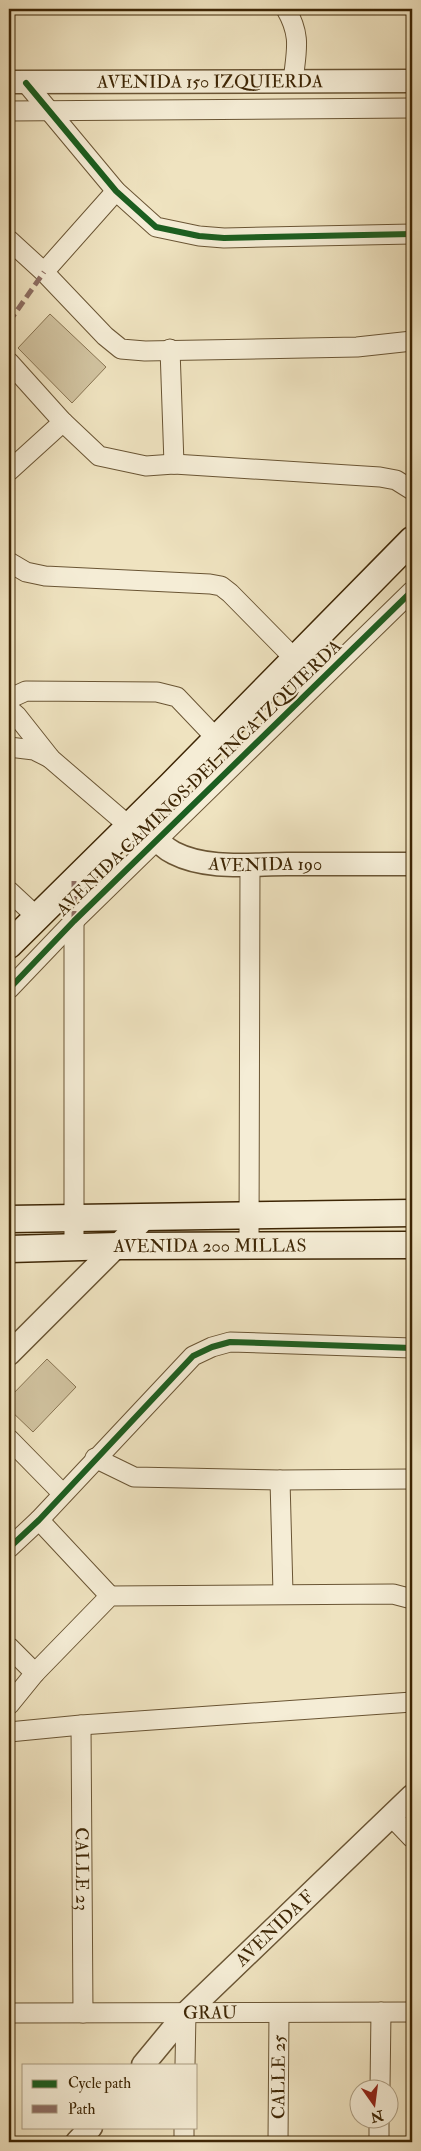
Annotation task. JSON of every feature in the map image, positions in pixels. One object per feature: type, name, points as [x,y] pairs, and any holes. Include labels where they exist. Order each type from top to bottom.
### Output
[{"type":"main road","name":"AVENIDA CAMINOS DEL INCA IZQUIERDA","points":[[9,945],[217,739],[412,540]]},
{"type":"main road","name":"AVENIDA 200 MILLAS","points":[[9,1219],[74,1220],[412,1213]]},
{"type":"main road","name":"AVENIDA 200 MILLAS","points":[[9,1249],[118,1246],[412,1245]]},
{"type":"street","points":[[286,9],[295,24],[297,42],[293,82]]},
{"type":"street","name":"AVENIDA 150 IZQUIERDA","points":[[18,83],[412,81]]},
{"type":"street","points":[[18,83],[49,110],[116,191],[156,228],[199,236],[224,238],[412,234]]},
{"type":"street","name":"AVENIDA 150 IZQUIERDA","points":[[9,111],[412,108]]},
{"type":"street","points":[[44,272],[116,191]]},
{"type":"street","points":[[9,240],[44,272],[105,336],[121,349],[357,347],[412,341]]},
{"type":"street","points":[[170,349],[174,464]]},
{"type":"street","points":[[9,362],[63,422],[99,456],[146,466],[174,464],[380,477],[396,480],[412,490]]},
{"type":"street","points":[[9,470],[63,422]]},
{"type":"street","points":[[9,562],[26,572],[45,576],[221,586],[296,659]]},
{"type":"street","name":"AVENIDA CAMINOS DEL INCA IZQUIERDA","points":[[9,989],[74,921],[412,591]]},
{"type":"street","points":[[9,702],[13,697],[26,692],[157,692],[177,697],[217,739]]},
{"type":"street","points":[[9,709],[17,716],[52,759]]},
{"type":"street","points":[[9,747],[34,750],[52,759],[149,828],[157,841]]},
{"type":"street","name":"AVENIDA 190","points":[[157,841],[186,859],[202,862],[250,864],[412,864]]},
{"type":"street","points":[[249,1245],[250,864]]},
{"type":"street","points":[[9,891],[37,917]]},
{"type":"street","points":[[74,921],[74,1247]]},
{"type":"street","points":[[9,1354],[145,1218]]},
{"type":"street","points":[[9,1548],[38,1520],[193,1356],[212,1347],[230,1342],[412,1348]]},
{"type":"street","points":[[9,1439],[62,1494]]},
{"type":"street","points":[[96,1458],[134,1477],[280,1480],[412,1479]]},
{"type":"street","points":[[280,1480],[282,1593]]},
{"type":"street","points":[[38,1520],[110,1596]]},
{"type":"street","points":[[9,1705],[35,1673],[110,1596],[282,1593],[393,1594],[412,1600]]},
{"type":"street","points":[[9,1647],[35,1673]]},
{"type":"street","points":[[9,1732],[81,1725],[412,1702]]},
{"type":"street","name":"CALLE 23","points":[[81,1725],[83,2013]]},
{"type":"street","name":"AVENIDA F","points":[[144,2064],[186,2013],[412,1796]]},
{"type":"street","points":[[391,1816],[412,1838]]},
{"type":"street","name":"CALLE 25","points":[[278,2142],[279,2012]]},
{"type":"street","points":[[380,2078],[381,2012]]},
{"type":"street","name":"GRAU","points":[[9,2013],[412,2012]]},
{"type":"street","points":[[185,2064],[186,2013]]},
{"type":"street","points":[[184,2128],[184,2142]]},
{"type":"street","points":[[379,2128],[379,2142]]},
{"type":"shaded area","points":[[50,314],[106,367],[72,403],[18,348]]},
{"type":"shaded area","points":[[47,1359],[76,1387],[33,1432],[9,1409],[9,1398]]},
{"type":"marked path","points":[[9,322],[44,272]]},
{"type":"marked path","points":[[74,881],[74,921]]},
{"type":"cycle path","points":[[26,83],[116,191],[156,227],[199,236],[224,238],[412,234]]},
{"type":"cycle path","points":[[9,989],[74,921],[412,591]]},
{"type":"cycle path","points":[[9,1548],[39,1520],[193,1356],[212,1347],[230,1342],[412,1348]]}]
